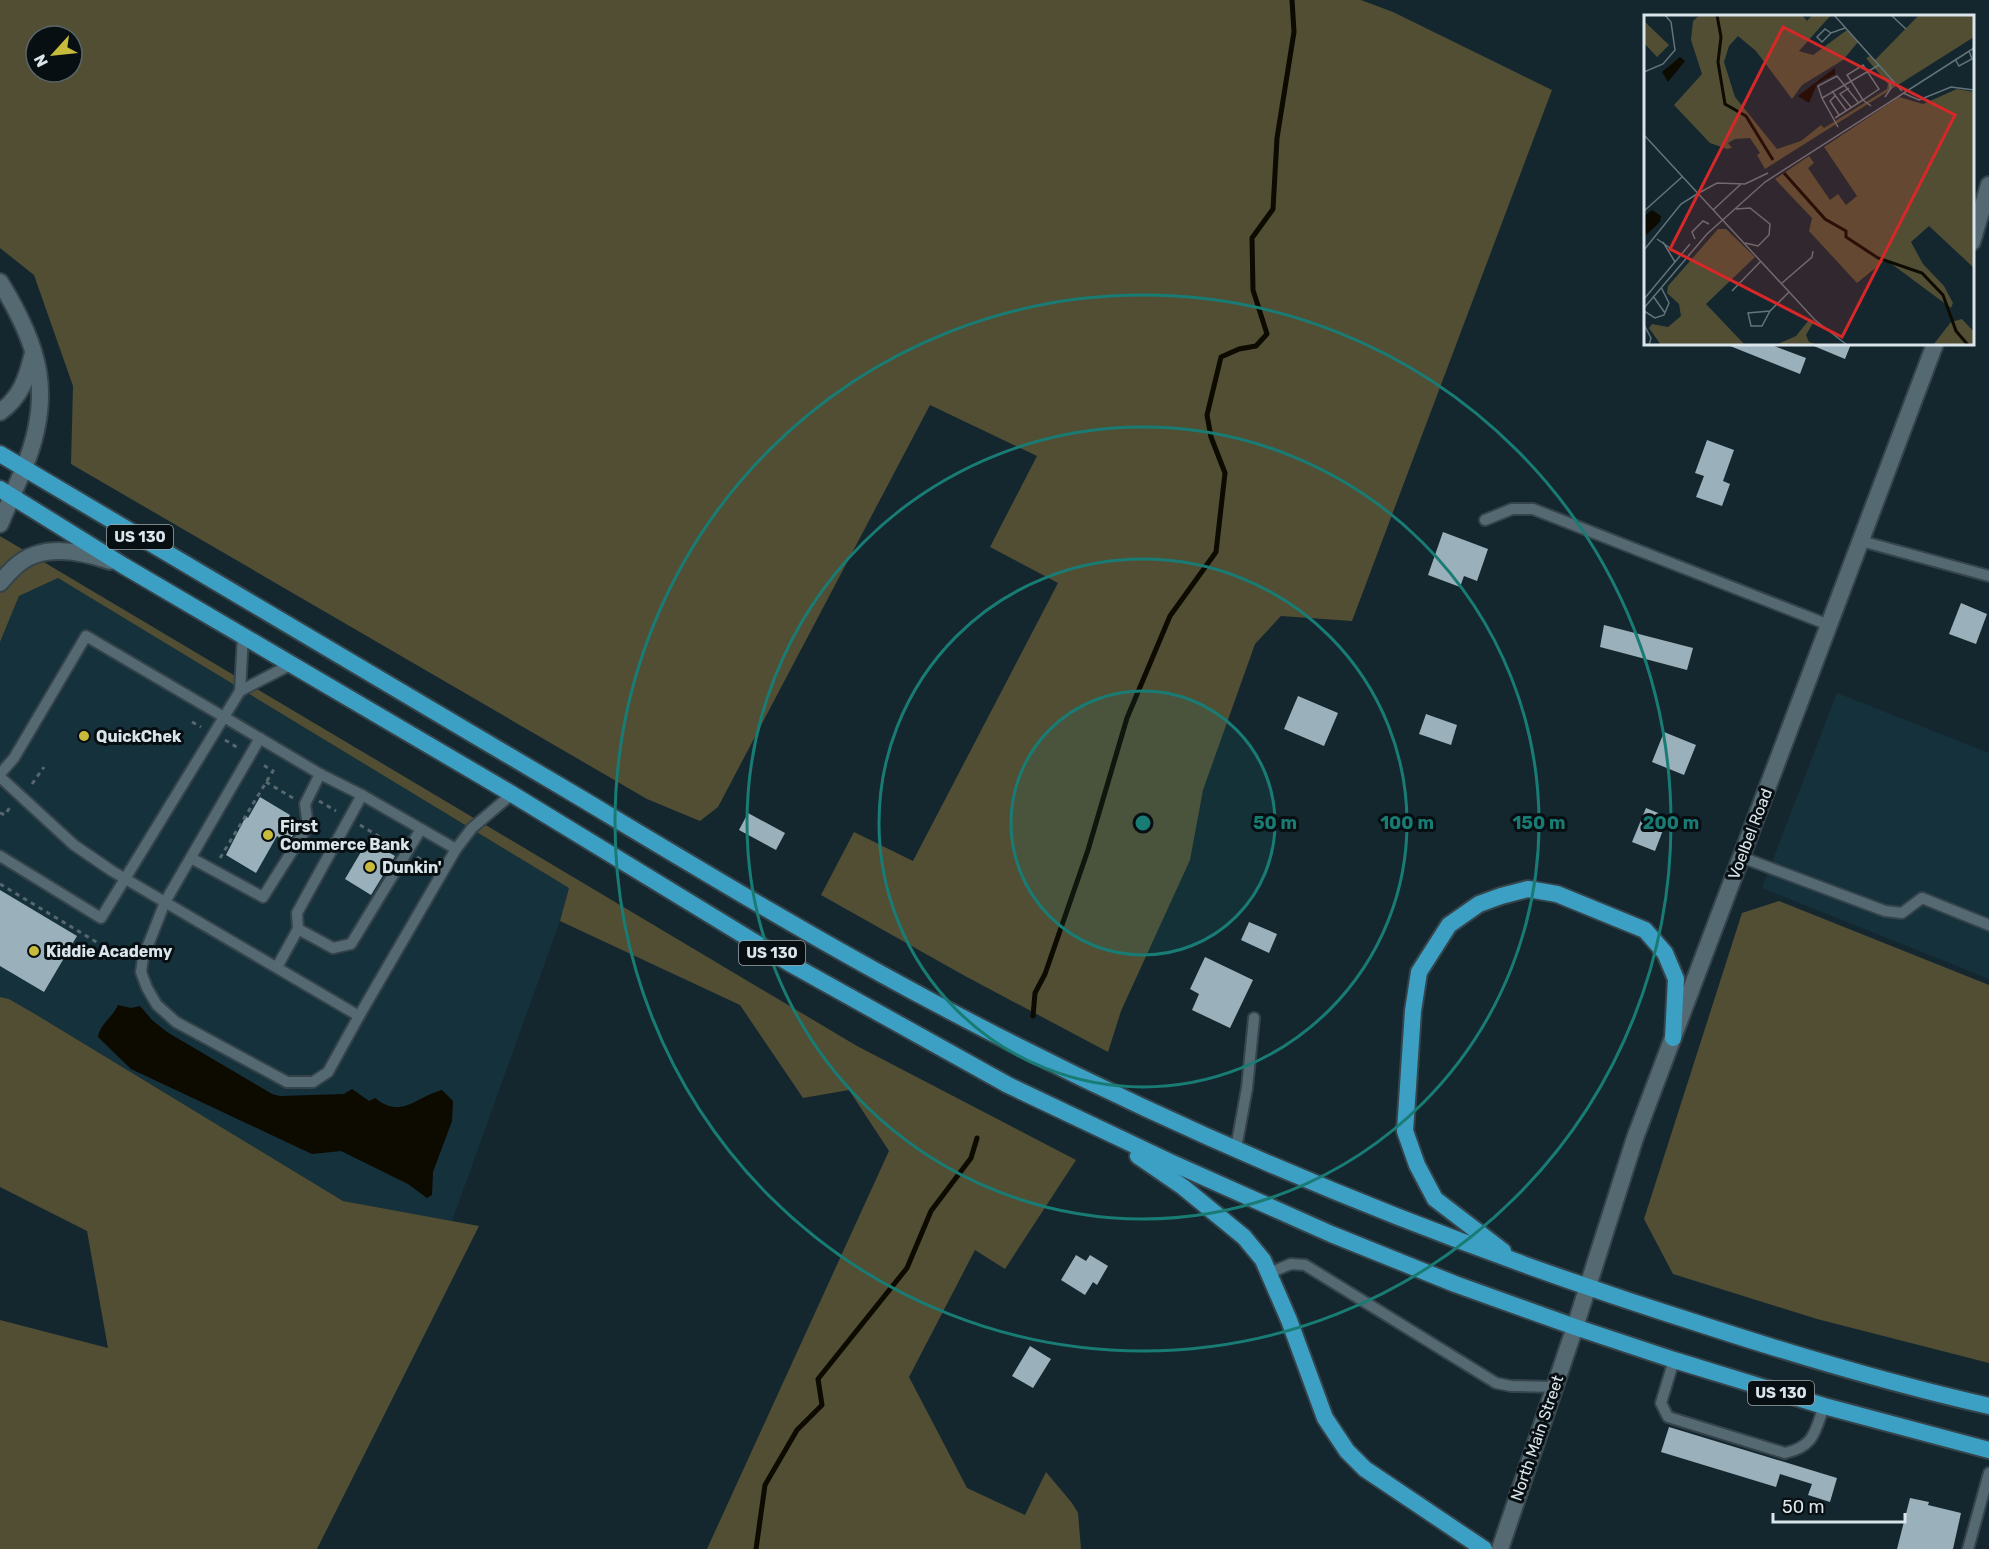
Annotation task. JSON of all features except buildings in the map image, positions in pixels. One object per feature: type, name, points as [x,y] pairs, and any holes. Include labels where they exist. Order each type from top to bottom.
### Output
[{"type":"highway","name":"US 130","points":[[0,454],[743,895],[862,963],[1000,1037],[1236,1148],[1425,1228],[1587,1288],[1850,1370],[1989,1406]]},
{"type":"highway","name":"US 130","points":[[5,492],[124,566],[512,794],[808,974],[1008,1086],[1331,1233],[1455,1284],[1674,1360],[1824,1406],[1989,1450]]},
{"type":"highway","points":[[1516,1261],[1435,1199],[1417,1165],[1405,1131],[1413,1011],[1419,972],[1449,925],[1479,904],[1528,889],[1557,894],[1646,930],[1665,953],[1676,980],[1673,1038]]},
{"type":"highway","points":[[1093,1126],[1183,1187],[1244,1237],[1263,1260],[1269,1273],[1318,1400],[1334,1435],[1365,1469],[1484,1549]]},
{"type":"street","points":[[1974,235],[1989,185]]},
{"type":"street","points":[[0,282],[20,314],[34,350],[40,380],[34,444],[24,468],[5,492],[0,524]]},
{"type":"street","name":"Voelbel Road","points":[[1575,1327],[1635,1138],[1935,345]]},
{"type":"street","points":[[0,412],[11,405],[24,385],[34,350]]},
{"type":"street","points":[[0,583],[17,564],[51,551],[72,551],[98,556],[124,566]]},
{"type":"street","name":"North Main Street","points":[[1500,1549],[1575,1327]]},
{"type":"lane","points":[[1485,520],[1512,509],[1533,509],[1829,625]]},
{"type":"lane","points":[[1861,541],[1989,576]]},
{"type":"lane","points":[[0,856],[101,918],[240,691],[243,635]]},
{"type":"lane","points":[[359,1017],[125,879],[74,845],[0,776],[14,758],[86,636],[320,774],[362,795],[456,849]]},
{"type":"lane","points":[[240,691],[292,664]]},
{"type":"lane","points":[[260,738],[165,902],[143,958],[141,972],[157,1005],[176,1022],[287,1082],[313,1082],[328,1072],[456,849],[472,828],[512,794]]},
{"type":"lane","points":[[191,858],[263,897],[308,826],[304,804],[320,774]]},
{"type":"lane","points":[[277,967],[298,929],[297,913],[362,795]]},
{"type":"lane","points":[[298,929],[333,948],[351,944],[421,829]]},
{"type":"lane","points":[[1741,857],[1885,911],[1902,913],[1922,898],[1989,925]]},
{"type":"lane","points":[[1236,1148],[1247,1088],[1254,1018]]},
{"type":"lane","points":[[1269,1273],[1291,1264],[1305,1265],[1496,1383],[1511,1386],[1555,1387]]},
{"type":"lane","points":[[1674,1360],[1661,1403],[1668,1417],[1742,1440],[1785,1453],[1800,1450],[1812,1437],[1824,1406]]},
{"type":"lane","points":[[1968,1549],[1989,1473]]},
{"type":"path","points":[[192,723],[202,728]]},
{"type":"path","points":[[224,739],[241,750]]},
{"type":"path","points":[[219,859],[273,771],[259,762]]},
{"type":"path","points":[[32,784],[44,767]]},
{"type":"path","points":[[266,782],[294,798],[298,790]]},
{"type":"path","points":[[315,799],[336,811]]},
{"type":"path","points":[[0,813],[5,815],[10,807]]},
{"type":"path","points":[[356,822],[399,849]]},
{"type":"path","points":[[413,855],[434,867]]},
{"type":"path","points":[[0,884],[113,952],[131,956]]},
{"type":"shaded area","points":[[0,0],[1361,0],[1393,12],[1552,90],[1352,621],[1281,616],[1255,644],[1203,790],[1190,860],[1121,1011],[1108,1052],[965,976],[821,895],[854,832],[913,861],[1058,583],[990,547],[1037,456],[930,405],[718,807],[700,821],[647,799],[71,464],[73,386],[34,275],[0,248]]},
{"type":"shaded area","points":[[0,536],[857,1046],[1076,1160],[1005,1269],[975,1250],[909,1377],[967,1488],[1025,1515],[1046,1472],[1078,1513],[1081,1549],[707,1549],[889,1151],[849,1090],[803,1098],[740,1005],[560,921],[569,888],[58,578],[19,596],[0,642]]},
{"type":"shaded area","points":[[58,578],[569,888],[560,921],[452,1221],[343,1201],[35,1014],[9,999],[0,997],[0,642],[19,596]]},
{"type":"shaded area","points":[[1837,693],[1989,753],[1989,979],[1762,888]]},
{"type":"shaded area","points":[[1779,901],[1989,985],[1989,1363],[1817,1319],[1673,1274],[1644,1219],[1742,913]]},
{"type":"shaded area","points":[[0,997],[9,999],[35,1014],[343,1201],[479,1226],[317,1549],[0,1549],[0,1320],[108,1348],[87,1231],[0,1187]]},
{"type":"shaded area","points":[[118,1005],[131,1008],[140,1006],[167,1032],[272,1094],[280,1096],[344,1094],[352,1089],[369,1101],[375,1098],[393,1107],[401,1107],[442,1090],[453,1101],[452,1121],[433,1172],[432,1195],[427,1198],[408,1184],[341,1151],[312,1154],[131,1069],[98,1037],[101,1028]]},
{"type":"waterway","points":[[1033,1016],[1035,993],[1045,974],[1088,850],[1127,718],[1170,616],[1216,552],[1225,473],[1211,437],[1207,415],[1221,357],[1239,349],[1256,346],[1267,334],[1253,290],[1252,238],[1273,209],[1277,138],[1294,32],[1292,0]]},
{"type":"waterway","points":[[756,1549],[765,1485],[797,1430],[822,1405],[818,1379],[907,1268],[931,1211],[971,1158],[977,1138]]},
{"type":"place","name":"QuickChek","points":[[84,736]]},
{"type":"place","name":"First Commerce Bank","points":[[268,835]]},
{"type":"place","name":"Dunkin'","points":[[370,867]]},
{"type":"place","name":"Kiddie Academy","points":[[34,951]]}]
